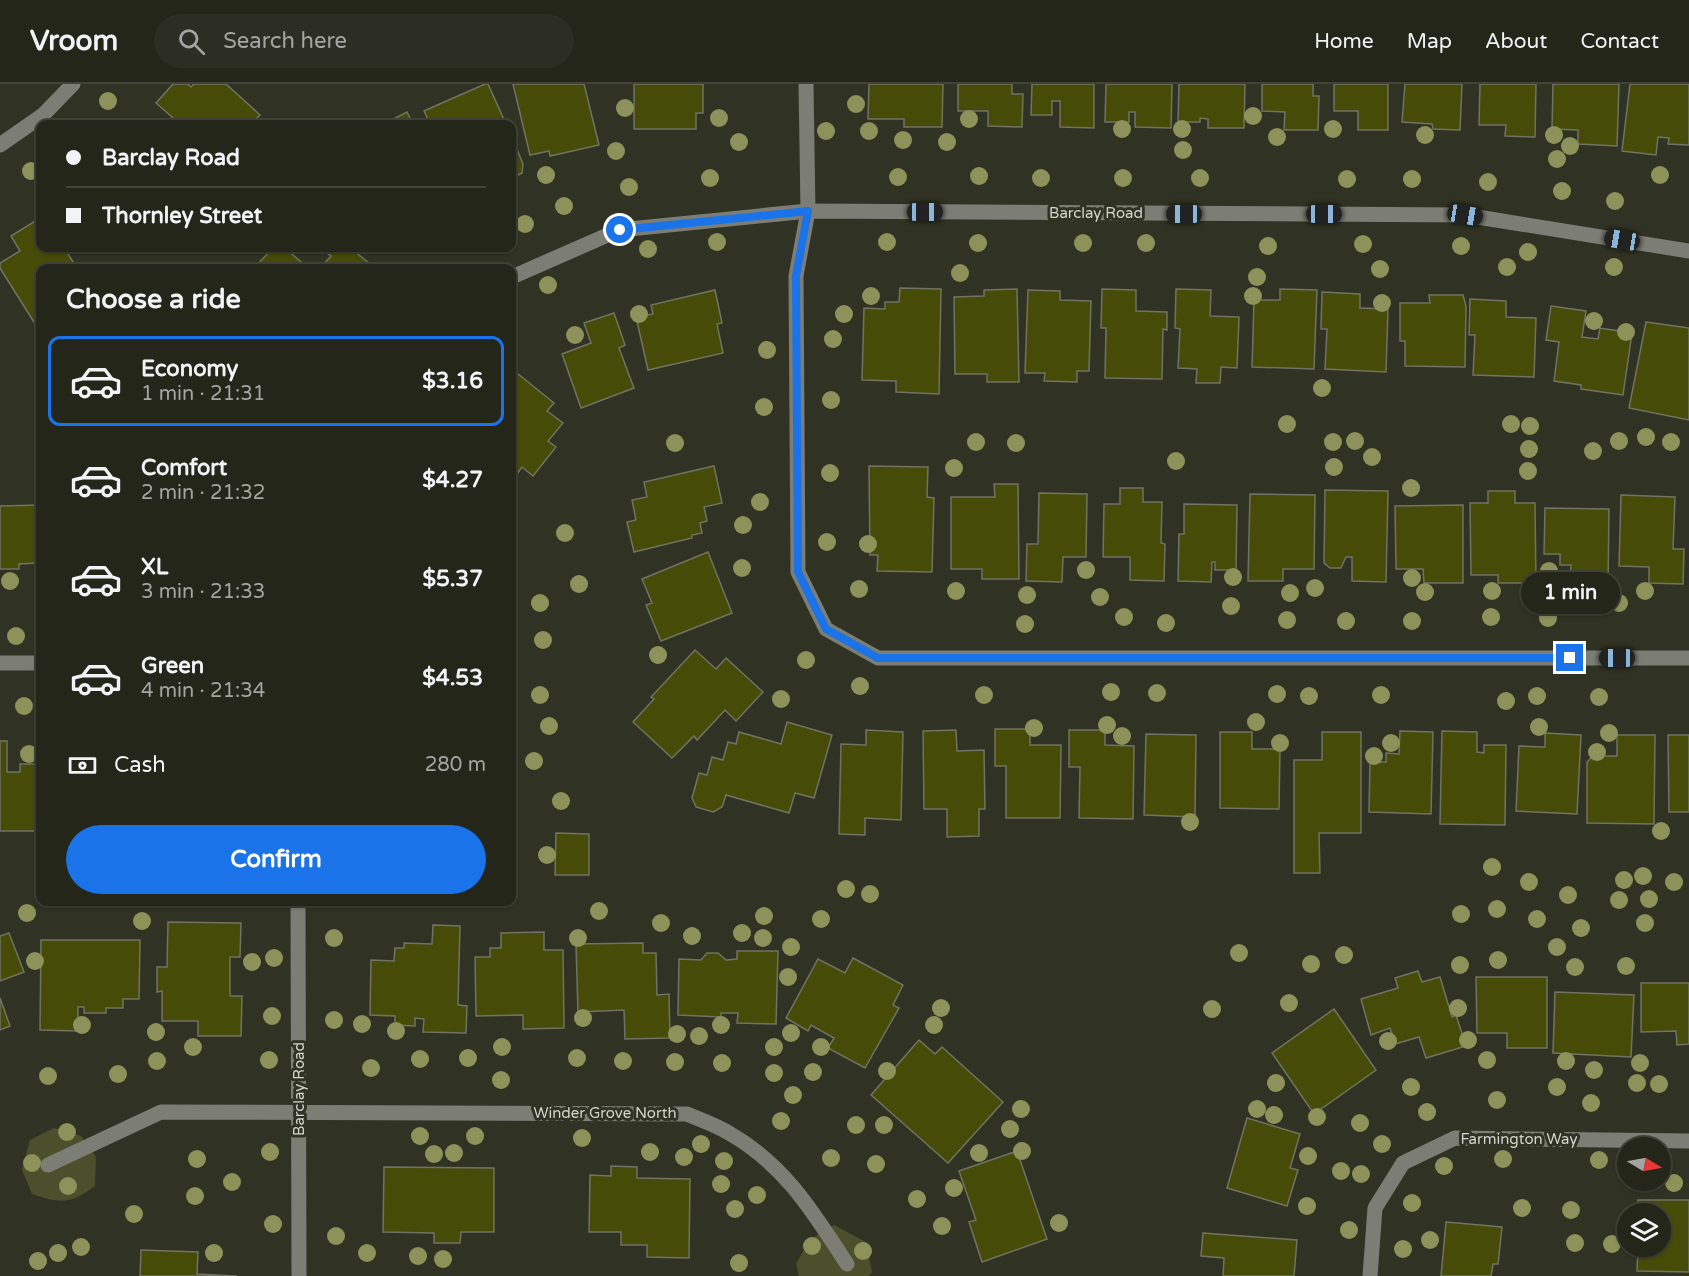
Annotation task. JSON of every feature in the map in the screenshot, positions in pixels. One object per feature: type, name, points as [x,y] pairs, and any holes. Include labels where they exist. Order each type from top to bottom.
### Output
[{"type":"street","points":[[0,145],[43,115],[73,84]]},
{"type":"street","points":[[806,84],[808,211],[796,276],[798,572],[826,629],[878,658],[1689,658]]},
{"type":"street","name":"Barclay Road","points":[[516,275],[620,230],[808,211],[1465,215],[1689,251]]},
{"type":"street","points":[[0,663],[36,663]]},
{"type":"street","name":"Barclay Road","points":[[298,906],[299,1276]]},
{"type":"street","name":"Winder Grove North","points":[[48,1165],[161,1112],[687,1114],[729,1133],[774,1165],[804,1198],[846,1264]]},
{"type":"street","name":"Farmington Way","points":[[1370,1276],[1375,1209],[1403,1163],[1455,1138],[1689,1141]]},
{"type":"green space","points":[[54,1128],[81,1136],[96,1157],[95,1186],[72,1199],[58,1201],[32,1194],[22,1170],[30,1140]]},
{"type":"green space","points":[[834,1225],[866,1242],[872,1272],[869,1276],[799,1276],[796,1264],[809,1240]]},
{"type":"building","points":[[173,84],[188,84],[191,87],[194,84],[226,84],[260,115],[255,120],[175,120],[156,103]]},
{"type":"building","points":[[488,84],[504,120],[428,120],[424,111]]},
{"type":"building","points":[[513,84],[584,84],[599,145],[550,156],[549,151],[530,155]]},
{"type":"building","points":[[634,84],[703,84],[703,113],[696,113],[696,129],[634,129]]},
{"type":"building","points":[[869,84],[943,84],[942,127],[904,127],[904,119],[868,119]]},
{"type":"building","points":[[958,84],[1012,84],[1012,94],[1023,94],[1022,127],[988,126],[988,111],[958,111]]},
{"type":"building","points":[[1032,84],[1094,84],[1094,128],[1060,127],[1060,101],[1052,101],[1052,115],[1031,115]]},
{"type":"building","points":[[1106,84],[1172,84],[1171,128],[1135,127],[1135,112],[1129,112],[1129,122],[1105,122]]},
{"type":"building","points":[[1179,84],[1245,84],[1244,128],[1208,128],[1208,119],[1200,118],[1200,122],[1178,122]]},
{"type":"building","points":[[1262,84],[1313,84],[1313,96],[1319,96],[1318,130],[1284,130],[1285,112],[1262,111]]},
{"type":"building","points":[[1334,84],[1388,84],[1388,130],[1358,130],[1358,111],[1334,111]]},
{"type":"building","points":[[1405,84],[1462,84],[1460,130],[1433,129],[1432,124],[1402,122]]},
{"type":"building","points":[[1480,84],[1536,84],[1535,137],[1505,136],[1506,125],[1479,125]]},
{"type":"building","points":[[1553,84],[1619,84],[1617,146],[1578,144],[1578,130],[1552,129]]},
{"type":"building","points":[[1630,84],[1689,84],[1689,145],[1668,144],[1669,138],[1658,137],[1656,155],[1622,151]]},
{"type":"building","points":[[407,112],[411,120],[392,120]]},
{"type":"building","points":[[516,147],[523,164],[522,173],[516,176]]},
{"type":"building","points":[[36,220],[36,252],[67,252],[74,264],[36,264],[36,325],[0,268],[0,263],[20,251],[11,236]]},
{"type":"building","points":[[269,252],[290,252],[303,264],[258,264]]},
{"type":"building","points":[[326,252],[355,252],[369,263],[324,264],[331,256]]},
{"type":"building","points":[[900,288],[941,289],[939,394],[896,392],[896,381],[862,380],[864,308],[885,309],[885,302],[899,302]]},
{"type":"building","points":[[1017,289],[1019,382],[987,382],[987,374],[955,374],[954,297],[984,296],[984,290]]},
{"type":"building","points":[[1102,289],[1136,290],[1136,311],[1167,312],[1167,330],[1163,329],[1162,379],[1105,378],[1106,328],[1101,328]]},
{"type":"building","points":[[1176,289],[1211,290],[1210,316],[1239,317],[1237,368],[1221,367],[1220,383],[1196,383],[1197,369],[1178,368],[1180,329],[1175,328]]},
{"type":"building","points":[[1280,289],[1317,290],[1314,369],[1252,367],[1254,300],[1280,300]]},
{"type":"building","points":[[715,290],[722,323],[717,324],[723,353],[648,370],[636,317],[653,314],[651,305]]},
{"type":"building","points":[[1028,290],[1060,291],[1060,300],[1091,301],[1089,371],[1077,371],[1077,382],[1044,381],[1045,373],[1025,373]]},
{"type":"building","points":[[1322,292],[1360,294],[1360,308],[1388,309],[1386,372],[1325,369],[1327,329],[1321,329]]},
{"type":"building","points":[[1429,295],[1463,295],[1466,306],[1465,367],[1405,366],[1405,341],[1400,341],[1400,303],[1430,303]]},
{"type":"building","points":[[1470,299],[1506,301],[1506,317],[1536,318],[1534,377],[1473,375],[1475,335],[1469,335]]},
{"type":"building","points":[[1551,306],[1586,311],[1582,337],[1598,339],[1600,328],[1632,333],[1623,395],[1581,389],[1581,385],[1554,381],[1559,342],[1546,340]]},
{"type":"building","points":[[614,313],[625,345],[619,348],[634,388],[581,408],[562,354],[591,343],[584,323]]},
{"type":"building","points":[[1646,322],[1689,328],[1689,420],[1629,408]]},
{"type":"building","points":[[516,372],[554,403],[547,411],[563,423],[548,441],[556,447],[533,476],[522,467],[516,475]]},
{"type":"building","points":[[714,466],[722,503],[704,507],[707,521],[700,523],[702,533],[692,535],[692,538],[634,552],[627,522],[636,520],[632,500],[647,497],[644,482]]},
{"type":"building","points":[[869,466],[928,467],[927,497],[934,498],[932,572],[877,571],[878,555],[870,555]]},
{"type":"building","points":[[994,484],[1018,484],[1019,579],[982,579],[982,569],[951,569],[951,497],[995,497]]},
{"type":"building","points":[[1120,488],[1143,488],[1143,502],[1162,502],[1161,543],[1165,544],[1164,581],[1130,580],[1130,557],[1103,557],[1104,504],[1120,504]]},
{"type":"building","points":[[1325,490],[1388,491],[1386,582],[1352,581],[1352,557],[1346,557],[1341,568],[1330,568],[1324,563]]},
{"type":"building","points":[[1488,491],[1515,491],[1515,503],[1535,503],[1536,583],[1498,583],[1498,575],[1471,575],[1470,503],[1488,503]]},
{"type":"building","points":[[1039,493],[1087,494],[1086,557],[1063,557],[1062,582],[1026,581],[1027,544],[1038,544]]},
{"type":"building","points":[[1250,494],[1315,495],[1314,569],[1283,569],[1283,581],[1248,581]]},
{"type":"building","points":[[1621,495],[1675,497],[1673,549],[1684,549],[1683,584],[1649,583],[1649,567],[1619,566]]},
{"type":"building","points":[[1184,504],[1237,505],[1236,570],[1215,570],[1215,562],[1212,562],[1211,582],[1178,581],[1179,534],[1184,534]]},
{"type":"building","points":[[36,505],[36,563],[19,564],[19,569],[0,569],[0,506]]},
{"type":"building","points":[[1463,505],[1463,583],[1424,583],[1423,569],[1396,569],[1395,506]]},
{"type":"building","points":[[1545,508],[1609,509],[1608,586],[1570,585],[1571,565],[1560,565],[1560,554],[1544,554]]},
{"type":"building","points":[[708,552],[732,613],[661,641],[646,605],[652,603],[642,579]]},
{"type":"building","points":[[695,650],[716,669],[726,658],[763,692],[736,721],[725,710],[697,740],[694,736],[672,758],[633,722],[654,699],[651,697]]},
{"type":"building","points":[[787,722],[832,735],[814,798],[795,793],[789,813],[726,795],[722,807],[713,812],[696,807],[692,798],[699,773],[707,775],[712,757],[723,760],[728,742],[736,744],[739,732],[781,744]]},
{"type":"building","points":[[995,729],[1030,729],[1030,745],[1061,745],[1060,818],[1006,818],[1006,766],[995,766]]},
{"type":"building","points":[[866,730],[903,732],[901,820],[865,818],[865,835],[839,834],[841,744],[866,745]]},
{"type":"building","points":[[956,730],[957,751],[984,750],[985,809],[979,809],[979,836],[947,837],[947,809],[924,809],[923,731]]},
{"type":"building","points":[[1069,730],[1105,730],[1105,745],[1134,746],[1133,819],[1079,818],[1080,767],[1069,767]]},
{"type":"building","points":[[1400,731],[1433,732],[1431,814],[1369,812],[1370,762],[1386,762],[1386,753],[1399,754]]},
{"type":"building","points":[[1442,731],[1477,732],[1477,752],[1484,753],[1484,745],[1506,745],[1505,825],[1440,824]]},
{"type":"building","points":[[1220,732],[1252,732],[1252,749],[1280,749],[1279,809],[1220,808]]},
{"type":"building","points":[[1322,732],[1361,732],[1361,833],[1319,833],[1320,873],[1294,873],[1294,760],[1322,760]]},
{"type":"building","points":[[1545,733],[1581,735],[1577,814],[1516,811],[1519,746],[1545,747]]},
{"type":"building","points":[[1146,734],[1196,735],[1195,817],[1144,815]]},
{"type":"building","points":[[1617,735],[1655,735],[1654,824],[1587,823],[1587,762],[1593,756],[1617,756]]},
{"type":"building","points":[[1668,735],[1689,735],[1689,812],[1669,812]]},
{"type":"building","points":[[0,741],[7,741],[7,772],[20,772],[20,764],[36,764],[36,831],[0,831]]},
{"type":"building","points":[[556,833],[589,834],[589,875],[555,875]]},
{"type":"building","points":[[168,922],[241,923],[240,957],[230,957],[230,996],[242,996],[241,1036],[198,1036],[198,1021],[162,1021],[162,991],[157,992],[157,967],[167,967]]},
{"type":"building","points":[[433,925],[460,926],[458,1005],[467,1006],[466,1033],[423,1032],[424,1019],[415,1018],[415,1026],[395,1025],[395,1016],[370,1015],[371,960],[394,961],[395,948],[404,948],[404,943],[432,944]]},
{"type":"building","points":[[544,932],[544,950],[563,950],[564,1028],[523,1029],[523,1015],[476,1016],[475,957],[490,957],[490,948],[501,948],[501,933]]},
{"type":"building","points":[[9,933],[24,972],[0,981],[0,936]]},
{"type":"building","points":[[41,940],[140,940],[139,999],[123,999],[123,1008],[106,1008],[106,1013],[84,1013],[84,1007],[78,1007],[78,1031],[40,1030]]},
{"type":"building","points":[[643,943],[643,953],[656,953],[657,995],[669,994],[670,1038],[625,1039],[624,1010],[578,1012],[576,944]]},
{"type":"building","points":[[737,951],[778,951],[776,1024],[737,1023],[738,1013],[721,1013],[721,1017],[678,1015],[679,959],[701,960],[707,953],[718,953],[726,960],[737,959]]},
{"type":"building","points":[[853,958],[903,985],[893,1005],[899,1008],[865,1068],[828,1048],[834,1038],[811,1025],[808,1031],[786,1018],[818,959],[845,973]]},
{"type":"building","points":[[1418,971],[1422,982],[1440,977],[1452,1017],[1456,1015],[1466,1046],[1426,1058],[1419,1037],[1395,1044],[1390,1028],[1371,1035],[1361,999],[1398,988],[1395,978]]},
{"type":"building","points":[[1476,977],[1547,977],[1547,1048],[1507,1048],[1507,1033],[1477,1033]]},
{"type":"building","points":[[1641,983],[1689,983],[1689,1044],[1677,1045],[1676,1031],[1641,1032]]},
{"type":"building","points":[[1555,992],[1634,995],[1631,1057],[1553,1053]]},
{"type":"building","points":[[0,998],[10,1026],[0,1030]]},
{"type":"building","points":[[1334,1009],[1376,1070],[1314,1114],[1272,1053]]},
{"type":"building","points":[[919,1040],[935,1054],[942,1047],[1003,1102],[948,1163],[871,1095]]},
{"type":"building","points":[[1247,1118],[1300,1134],[1290,1168],[1298,1170],[1287,1206],[1227,1188]]},
{"type":"building","points":[[1017,1151],[1047,1239],[982,1262],[969,1222],[976,1220],[959,1171]]},
{"type":"building","points":[[611,1166],[637,1167],[637,1178],[690,1179],[689,1258],[647,1257],[647,1245],[621,1245],[621,1232],[589,1232],[590,1175],[611,1176]]},
{"type":"building","points":[[384,1167],[494,1168],[494,1232],[461,1232],[460,1243],[434,1243],[434,1233],[383,1232]]},
{"type":"building","points":[[1638,1200],[1689,1200],[1689,1272],[1637,1271],[1638,1257],[1671,1257],[1671,1203],[1638,1203]]},
{"type":"building","points":[[1446,1222],[1502,1227],[1498,1264],[1493,1264],[1491,1276],[1441,1276]]},
{"type":"building","points":[[1203,1233],[1297,1240],[1294,1276],[1223,1276],[1224,1258],[1201,1256]]},
{"type":"building","points":[[141,1250],[198,1252],[197,1274],[237,1276],[140,1276]]},
{"type":"route","points":[[620,230],[808,211],[796,276],[798,572],[826,629],[878,658],[1570,658]]}]
